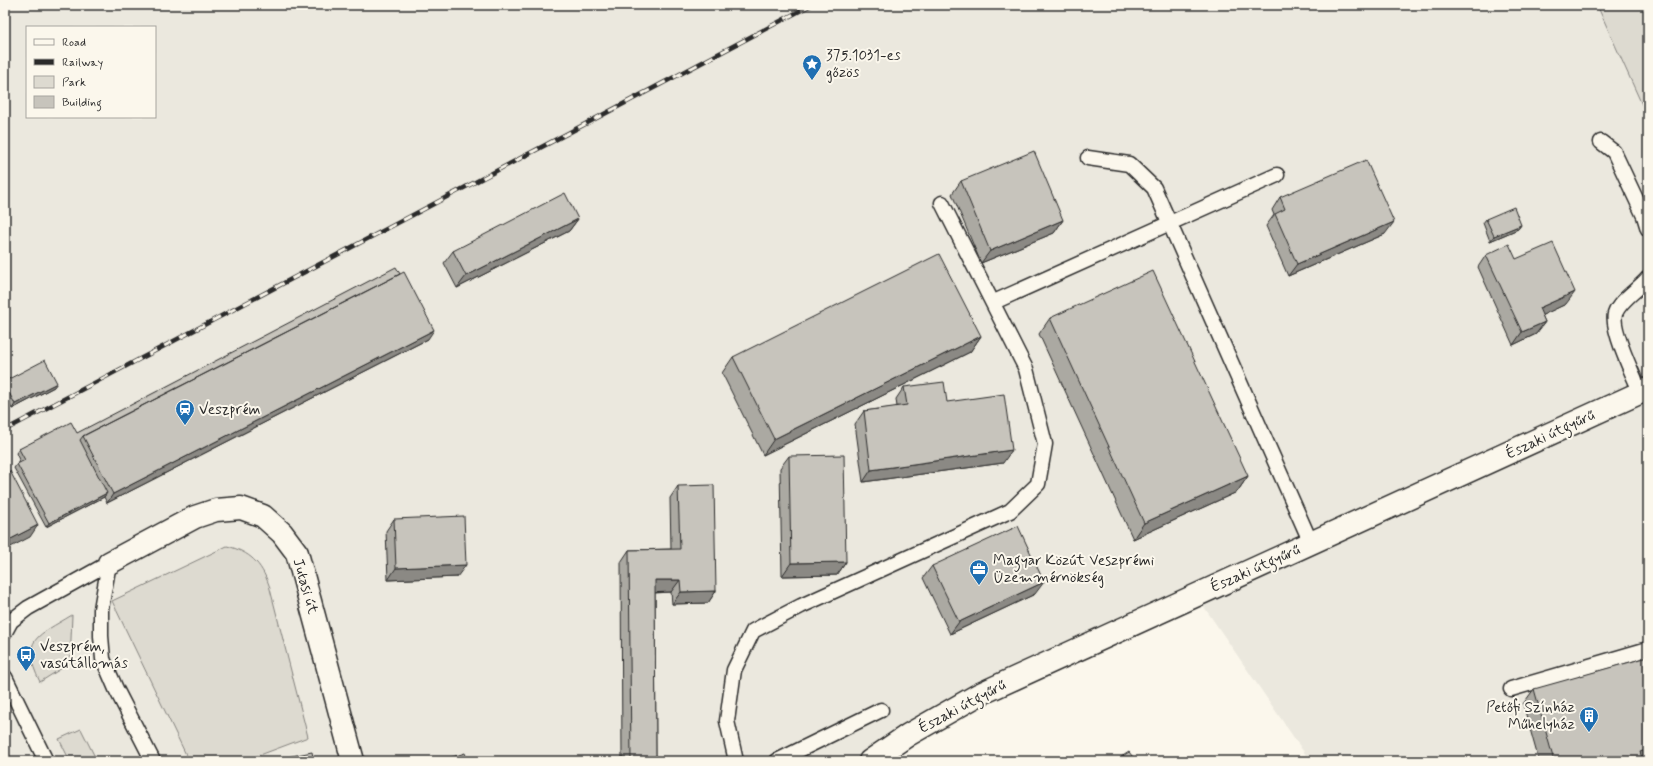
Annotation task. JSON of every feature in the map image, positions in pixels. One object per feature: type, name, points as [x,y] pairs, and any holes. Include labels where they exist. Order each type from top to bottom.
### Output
[{"type":"main road","name":"Északi útgyűrű","points":[[870,761],[908,735],[978,695],[1645,391]]},
{"type":"main road","name":"Jutasi út","points":[[109,563],[195,517],[216,510],[241,508],[262,516],[282,533],[298,553],[353,761]]},
{"type":"lane","points":[[1601,142],[1614,152],[1644,216],[1648,229]]},
{"type":"lane","points":[[1088,158],[1128,164],[1154,188],[1311,543]]},
{"type":"lane","points":[[994,302],[1277,175]]},
{"type":"lane","points":[[736,761],[728,721],[734,670],[753,631],[801,606],[1010,511],[1038,484],[1045,444],[1026,369],[994,302],[942,203]]},
{"type":"lane","points":[[1645,391],[1626,360],[1617,334],[1615,315],[1623,302],[1640,288],[1648,278]]},
{"type":"lane","points":[[5,632],[11,621],[28,608],[109,563]]},
{"type":"lane","points":[[109,563],[101,609],[103,659],[116,689],[154,761]]},
{"type":"lane","points":[[1511,689],[1648,649]]},
{"type":"lane","points":[[5,677],[46,761]]},
{"type":"lane","points":[[777,761],[880,710]]},
{"type":"shaded area","points":[[5,5],[1597,5],[1648,118],[1648,761],[1310,761],[1200,601],[862,761],[5,761]]},
{"type":"green space","points":[[1597,5],[1648,5],[1648,118]]},
{"type":"green space","points":[[227,546],[235,548],[248,555],[254,560],[266,577],[308,737],[244,761],[189,761],[112,601]]},
{"type":"green space","points":[[72,615],[70,663],[40,682],[31,656],[32,647],[35,640],[41,634]]},
{"type":"green space","points":[[81,729],[97,761],[70,761],[59,739]]},
{"type":"building","points":[[1034,151],[1063,220],[990,251],[961,181]]},
{"type":"building","points":[[1366,160],[1394,222],[1297,264],[1275,214],[1285,209],[1280,197]]},
{"type":"building","points":[[565,193],[578,219],[466,276],[453,251]]},
{"type":"building","points":[[1514,207],[1521,225],[1494,236],[1486,219]]},
{"type":"building","points":[[1553,243],[1575,292],[1539,308],[1545,322],[1522,332],[1486,255],[1509,244],[1516,259]]},
{"type":"building","points":[[939,254],[981,336],[774,439],[733,357]]},
{"type":"building","points":[[396,267],[400,274],[83,436],[80,440],[107,493],[49,523],[17,464],[25,460],[19,449],[71,422],[77,433]]},
{"type":"building","points":[[1153,271],[1248,476],[1144,523],[1050,318]]},
{"type":"building","points":[[404,272],[434,330],[113,494],[83,436]]},
{"type":"building","points":[[45,360],[57,383],[15,404],[5,385],[5,381]]},
{"type":"building","points":[[944,382],[947,402],[1004,394],[1012,450],[871,470],[864,411],[907,405],[904,387]]},
{"type":"building","points":[[844,455],[846,562],[791,563],[789,456]]},
{"type":"building","points":[[10,471],[38,525],[5,542],[5,473]]},
{"type":"building","points":[[714,485],[716,591],[681,592],[680,580],[655,580],[656,761],[631,761],[629,550],[680,549],[678,486]]},
{"type":"building","points":[[464,516],[466,565],[396,568],[394,519]]},
{"type":"building","name":"Magyar Közút Veszprémi Üzemmérnökség","points":[[1018,526],[1044,582],[959,622],[932,566]]},
{"type":"building","name":"Petőfi Színház Műhelyház","points":[[1648,657],[1648,749],[1640,752],[1643,761],[1554,761],[1534,689]]},
{"type":"building","points":[[312,752],[314,761],[272,761],[272,760]]},
{"type":"building","points":[[1129,752],[1136,761],[1115,761]]},
{"type":"building","points":[[465,753],[468,761],[440,761]]},
{"type":"railway","points":[[5,430],[811,5]]},
{"type":"place","name":"375.1031-es gőzös","points":[[812,81]]},
{"type":"place","name":"Veszprém","points":[[185,426]]},
{"type":"place","name":"Magyar Közút Veszprémi Üzemmérnökség","points":[[979,586]]},
{"type":"place","name":"Veszprém, vasútállomás","points":[[26,672]]},
{"type":"place","name":"Petőfi Színház Műhelyház","points":[[1589,733]]}]
